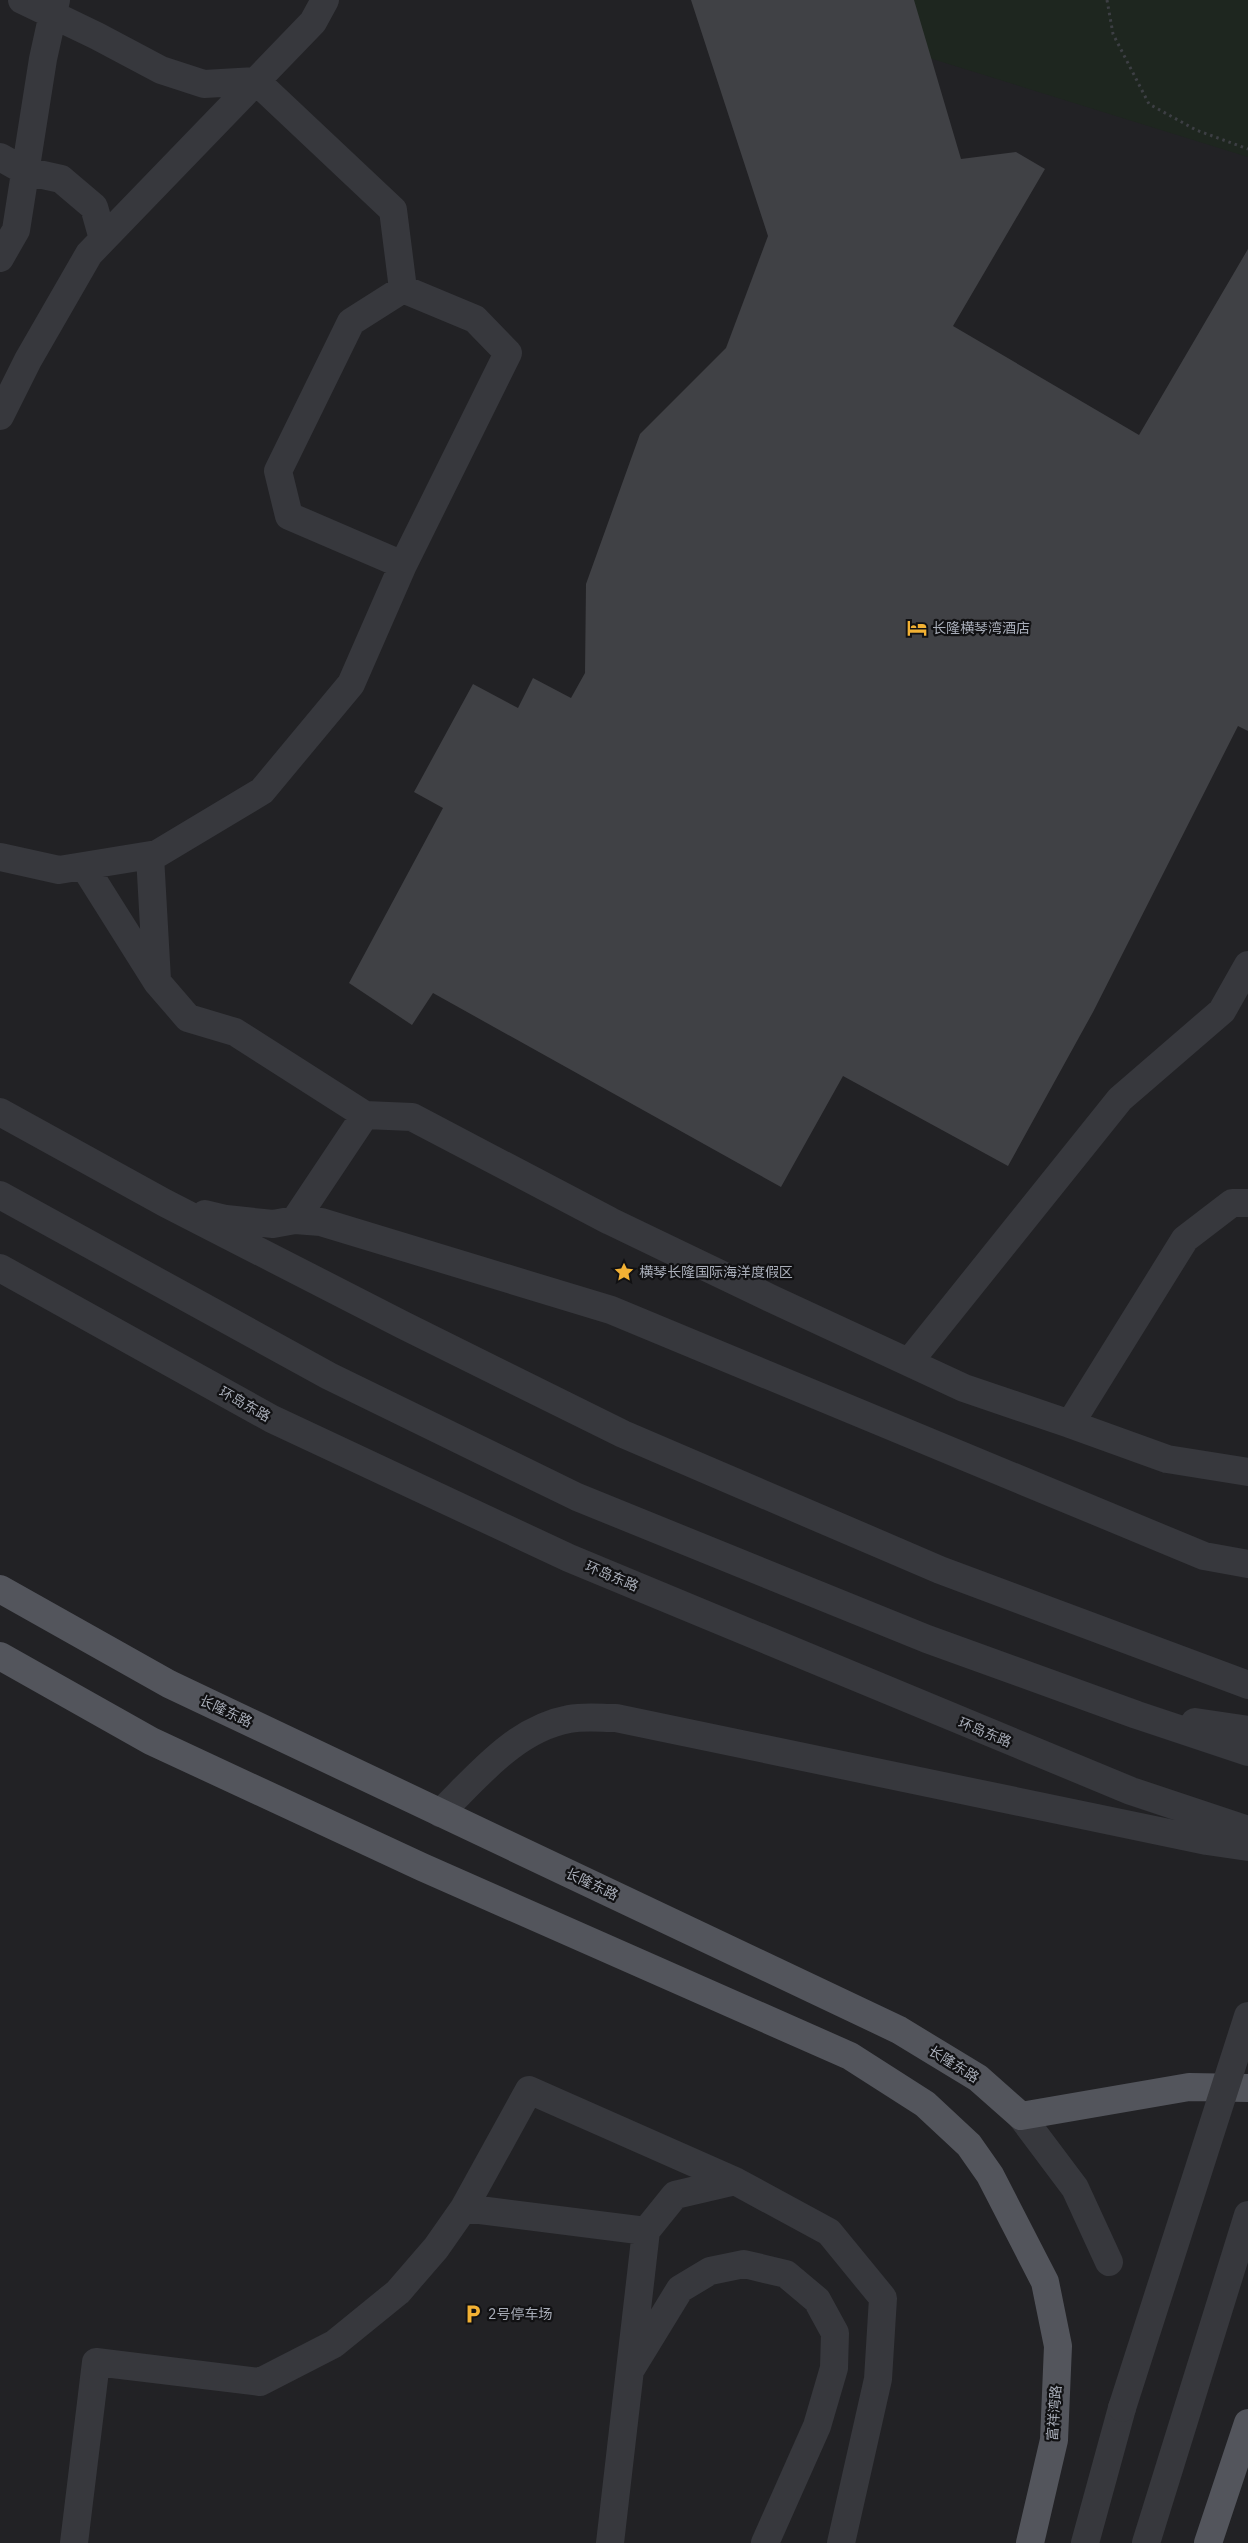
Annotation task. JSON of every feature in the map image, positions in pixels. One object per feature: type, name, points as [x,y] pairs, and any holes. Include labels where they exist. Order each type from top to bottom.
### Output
[{"type":"main road","name":"长隆东路","points":[[0,1589],[169,1684],[899,2030],[978,2078],[1021,2116]]},
{"type":"main road","name":"富祥湾路","points":[[0,1656],[151,1741],[431,1871],[850,2056],[925,2104],[969,2145],[990,2175],[1045,2282],[1058,2346],[1054,2440],[1030,2543]]},
{"type":"main road","points":[[1021,2116],[1188,2087],[1248,2088]]},
{"type":"main road","points":[[1208,2543],[1248,2423]]},
{"type":"street","points":[[22,0],[54,8],[97,36],[161,70],[204,84],[256,81],[393,210],[403,289]]},
{"type":"street","points":[[0,416],[28,360],[88,254],[313,22],[325,0]]},
{"type":"street","points":[[0,258],[16,230],[43,59],[54,8]]},
{"type":"street","points":[[0,157],[25,171],[61,179],[94,207],[103,239]]},
{"type":"street","points":[[0,857],[59,870],[158,854],[262,792],[351,684],[403,565],[508,354],[475,319],[403,289]]},
{"type":"street","points":[[403,289],[351,322],[278,471],[289,516],[403,565]]},
{"type":"street","points":[[150,856],[157,982]]},
{"type":"street","points":[[84,866],[157,982],[188,1018],[235,1032],[365,1115],[412,1117],[610,1221],[964,1388],[1167,1459],[1248,1472]]},
{"type":"street","points":[[909,1362],[1120,1099],[1222,1011],[1248,965]]},
{"type":"street","points":[[0,1112],[165,1203],[403,1325],[624,1434],[940,1570],[1248,1685]]},
{"type":"street","points":[[295,1220],[365,1115]]},
{"type":"street","points":[[0,1195],[329,1376],[577,1497],[927,1639],[1137,1715],[1248,1752]]},
{"type":"street","points":[[165,1203],[226,1219],[273,1224],[295,1220],[320,1222],[611,1310],[1204,1556],[1248,1564]]},
{"type":"street","points":[[1070,1424],[1185,1239],[1232,1203],[1248,1203]]},
{"type":"street","name":"环岛东路","points":[[0,1268],[272,1419],[569,1558],[1122,1787],[1248,1830]]},
{"type":"street","points":[[1137,1715],[1248,1730]]},
{"type":"street","points":[[440,1813],[503,1751],[533,1731],[570,1718],[616,1718],[1207,1842],[1248,1847]]},
{"type":"street","points":[[1085,2543],[1122,2408],[1248,2016]]},
{"type":"street","points":[[74,2543],[96,2362],[260,2382],[334,2344],[398,2292],[436,2248],[464,2208],[529,2090],[735,2181],[829,2232],[882,2298],[878,2379],[841,2543]]},
{"type":"street","name":"长隆东路","points":[[1021,2116],[1075,2188],[1109,2262]]},
{"type":"street","points":[[610,2543],[646,2232],[675,2195],[735,2181]]},
{"type":"street","points":[[464,2208],[646,2232]]},
{"type":"street","points":[[1146,2543],[1248,2215]]},
{"type":"street","points":[[631,2369],[680,2290],[710,2271],[744,2264],[786,2274],[817,2300],[835,2333],[834,2368],[817,2426],[766,2543]]},
{"type":"path","points":[[1107,0],[1113,34],[1149,104],[1196,130],[1248,149]]},
{"type":"shaded area","name":"横琴长隆国际海洋度假区","points":[[0,0],[1248,0],[1248,2543],[0,2543]]},
{"type":"shaded area","points":[[872,0],[1248,0],[1248,157],[884,44]]},
{"type":"building","name":"长隆横琴湾酒店","points":[[691,0],[914,0],[961,159],[1016,152],[1045,169],[953,326],[1139,435],[1248,249],[1248,731],[1238,726],[1093,1012],[1008,1166],[843,1076],[781,1187],[433,993],[412,1025],[349,983],[443,808],[414,792],[473,684],[518,708],[533,678],[571,698],[585,673],[586,584],[640,434],[726,348],[768,236]]},
{"type":"place","name":"长隆横琴湾酒店","points":[[917,628]]},
{"type":"place","name":"横琴长隆国际海洋度假区","points":[[624,1272]]},
{"type":"place","name":"2号停车场","points":[[473,2314]]}]
